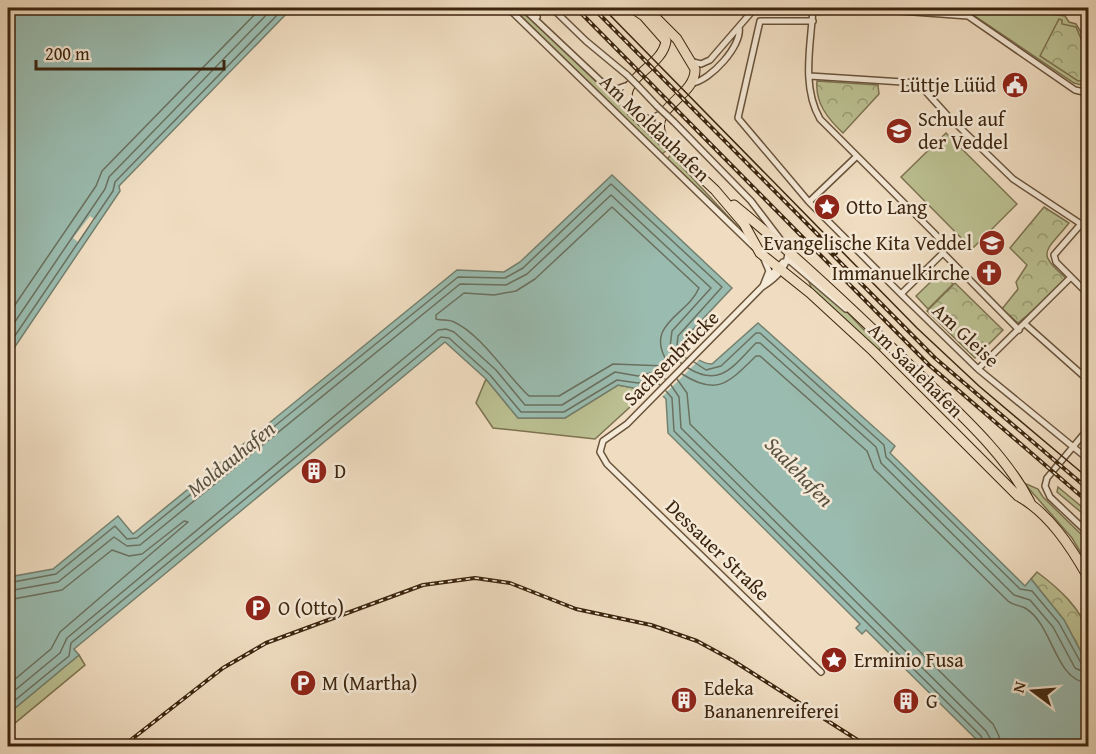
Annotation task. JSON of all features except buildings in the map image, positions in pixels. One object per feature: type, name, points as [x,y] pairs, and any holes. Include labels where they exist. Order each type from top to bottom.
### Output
[{"type":"main road","points":[[632,8],[644,16],[664,36],[664,49],[632,82],[626,97],[632,112],[715,190],[744,224],[760,253]]},
{"type":"main road","points":[[646,8],[677,39],[691,59],[695,72],[692,83],[660,110],[659,130],[665,142]]},
{"type":"main road","points":[[664,49],[679,51],[691,59]]},
{"type":"main road","name":"Am Saalehafen","points":[[715,190],[787,249],[869,325],[978,432],[1017,481],[1031,503],[1057,531],[1089,577]]},
{"type":"main road","name":"Am Moldauhafen","points":[[760,253],[782,266]]},
{"type":"main road","name":"Am Saalehafen","points":[[782,266],[873,351],[1018,496],[1031,503]]},
{"type":"street","name":"Am Moldauhafen","points":[[508,8],[760,253]]},
{"type":"street","points":[[523,8],[632,112],[650,119],[660,110]]},
{"type":"street","points":[[531,8],[543,26]]},
{"type":"street","name":"Am Moldauhafen","points":[[552,8],[674,122],[751,201],[787,249]]},
{"type":"street","points":[[691,59],[701,64],[710,60],[755,8]]},
{"type":"street","points":[[813,8],[810,76],[812,105],[857,156],[944,244],[943,253],[901,294]]},
{"type":"street","points":[[859,8],[968,16],[1075,90],[1089,93]]},
{"type":"street","name":"Am Gleise","points":[[813,21],[762,20],[758,26],[737,116],[809,202],[901,294],[978,369],[1089,459]]},
{"type":"street","points":[[692,83],[703,80],[731,53],[740,37],[739,27]]},
{"type":"street","points":[[810,76],[918,83],[947,116],[1013,179],[1082,224]]},
{"type":"street","points":[[607,86],[617,89],[632,82]]},
{"type":"street","points":[[809,202],[857,156]]},
{"type":"street","points":[[1089,223],[1082,224],[1054,255],[1056,262],[1089,294]]},
{"type":"street","points":[[767,278],[782,266],[787,249]]},
{"type":"street","points":[[760,253],[768,267],[767,278]]},
{"type":"street","points":[[943,253],[1019,330]]},
{"type":"street","name":"Am Saalehafen","points":[[782,266],[793,262],[840,304],[869,325]]},
{"type":"street","name":"Sachsenbrücke","points":[[600,446],[603,441],[627,424],[782,266]]},
{"type":"street","name":"Sachsenbrücke","points":[[762,287],[767,278]]},
{"type":"street","points":[[978,369],[1071,278]]},
{"type":"street","points":[[1025,324],[1089,380]]},
{"type":"street","points":[[1089,429],[1047,478],[1045,488],[1089,533]]},
{"type":"street","name":"Dessauer Straße","points":[[600,446],[601,455],[607,464],[821,672]]},
{"type":"green space","points":[[513,8],[520,8],[667,150],[662,154]]},
{"type":"green space","points":[[963,8],[1008,8],[1065,16],[1069,22],[1076,24],[1088,44],[1088,82],[1081,85],[1074,83]]},
{"type":"green space","points":[[1059,19],[1062,20],[1062,24],[1076,27],[1088,55],[1088,80],[1078,81],[1040,56]]},
{"type":"green space","points":[[817,81],[878,85],[879,94],[843,133],[832,122],[820,103]]},
{"type":"green space","points":[[946,133],[1017,204],[972,249],[901,177]]},
{"type":"green space","points":[[671,155],[738,227],[667,159]]},
{"type":"green space","points":[[1044,207],[1069,223],[1047,252],[1050,263],[1066,278],[1047,299],[1018,323],[1002,309],[1018,289],[1016,282],[1027,265],[1010,248]]},
{"type":"green space","points":[[941,272],[953,284],[928,309],[916,296]]},
{"type":"green space","points":[[808,279],[848,313],[881,348],[877,352],[812,290]]},
{"type":"green space","points":[[955,283],[1003,330],[975,358],[927,311]]},
{"type":"green space","points":[[486,379],[518,418],[565,418],[618,385],[639,389],[653,386],[595,439],[493,428],[476,403]]},
{"type":"green space","points":[[1024,483],[1038,489],[1043,497],[1088,541],[1088,565],[1072,538]]},
{"type":"green space","points":[[1058,487],[1088,512],[1088,518],[1057,492]]},
{"type":"green space","points":[[1037,572],[1061,592],[1081,616],[1089,639],[1088,665],[1064,620],[1031,579]]},
{"type":"green space","points":[[79,655],[85,665],[8,729],[8,714]]},
{"type":"green space","points":[[8,729],[16,740],[8,746]]},
{"type":"water","points":[[8,8],[292,8],[119,186],[120,191],[8,357]]},
{"type":"water","points":[[612,175],[732,288],[684,339],[682,343],[691,354],[699,360],[712,364],[758,323],[895,446],[890,453],[1025,586],[1031,579],[1064,620],[1088,665],[1088,746],[973,746],[978,741],[866,630],[862,634],[856,628],[860,624],[668,433],[666,399],[653,386],[639,389],[618,385],[565,418],[518,418],[486,379],[445,342],[74,649],[79,655],[8,714],[9,577],[53,569],[118,516],[133,534],[457,270],[504,272],[520,262]]},
{"type":"pier","points":[[90,216],[95,220],[78,242],[73,238]]},
{"type":"pier","points":[[691,350],[702,357],[662,397],[653,388]]},
{"type":"tram line","points":[[603,8],[917,328],[979,386],[1088,478]]},
{"type":"railway","points":[[576,8],[929,365],[1088,502]]},
{"type":"railway","points":[[593,8],[836,253]]},
{"type":"railway","points":[[828,250],[935,358],[1088,489]]},
{"type":"railway","points":[[123,746],[223,668],[266,643],[423,585],[475,578],[510,583],[576,609],[651,625],[697,641],[732,660],[867,746]]},
{"type":"place","name":"Lüttje Lüüd","points":[[1015,85]]},
{"type":"place","name":"Schule auf der Veddel","points":[[899,131]]},
{"type":"place","name":"Otto Lang","points":[[827,207]]},
{"type":"place","name":"Evangelische Kita Veddel","points":[[992,243]]},
{"type":"place","name":"Immanuelkirche","points":[[989,273]]},
{"type":"place","name":"D","points":[[314,471]]},
{"type":"place","name":"O (Otto)","points":[[258,608]]},
{"type":"place","name":"Erminio Fusa","points":[[834,660]]},
{"type":"place","name":"M (Martha)","points":[[303,683]]},
{"type":"place","name":"Edeka Bananenreiferei","points":[[684,700]]},
{"type":"place","name":"G","points":[[906,701]]},
{"type":"water label","name":"Moldauhafen","points":[[231,459]]},
{"type":"water label","name":"Saalehafen","points":[[799,472]]}]
